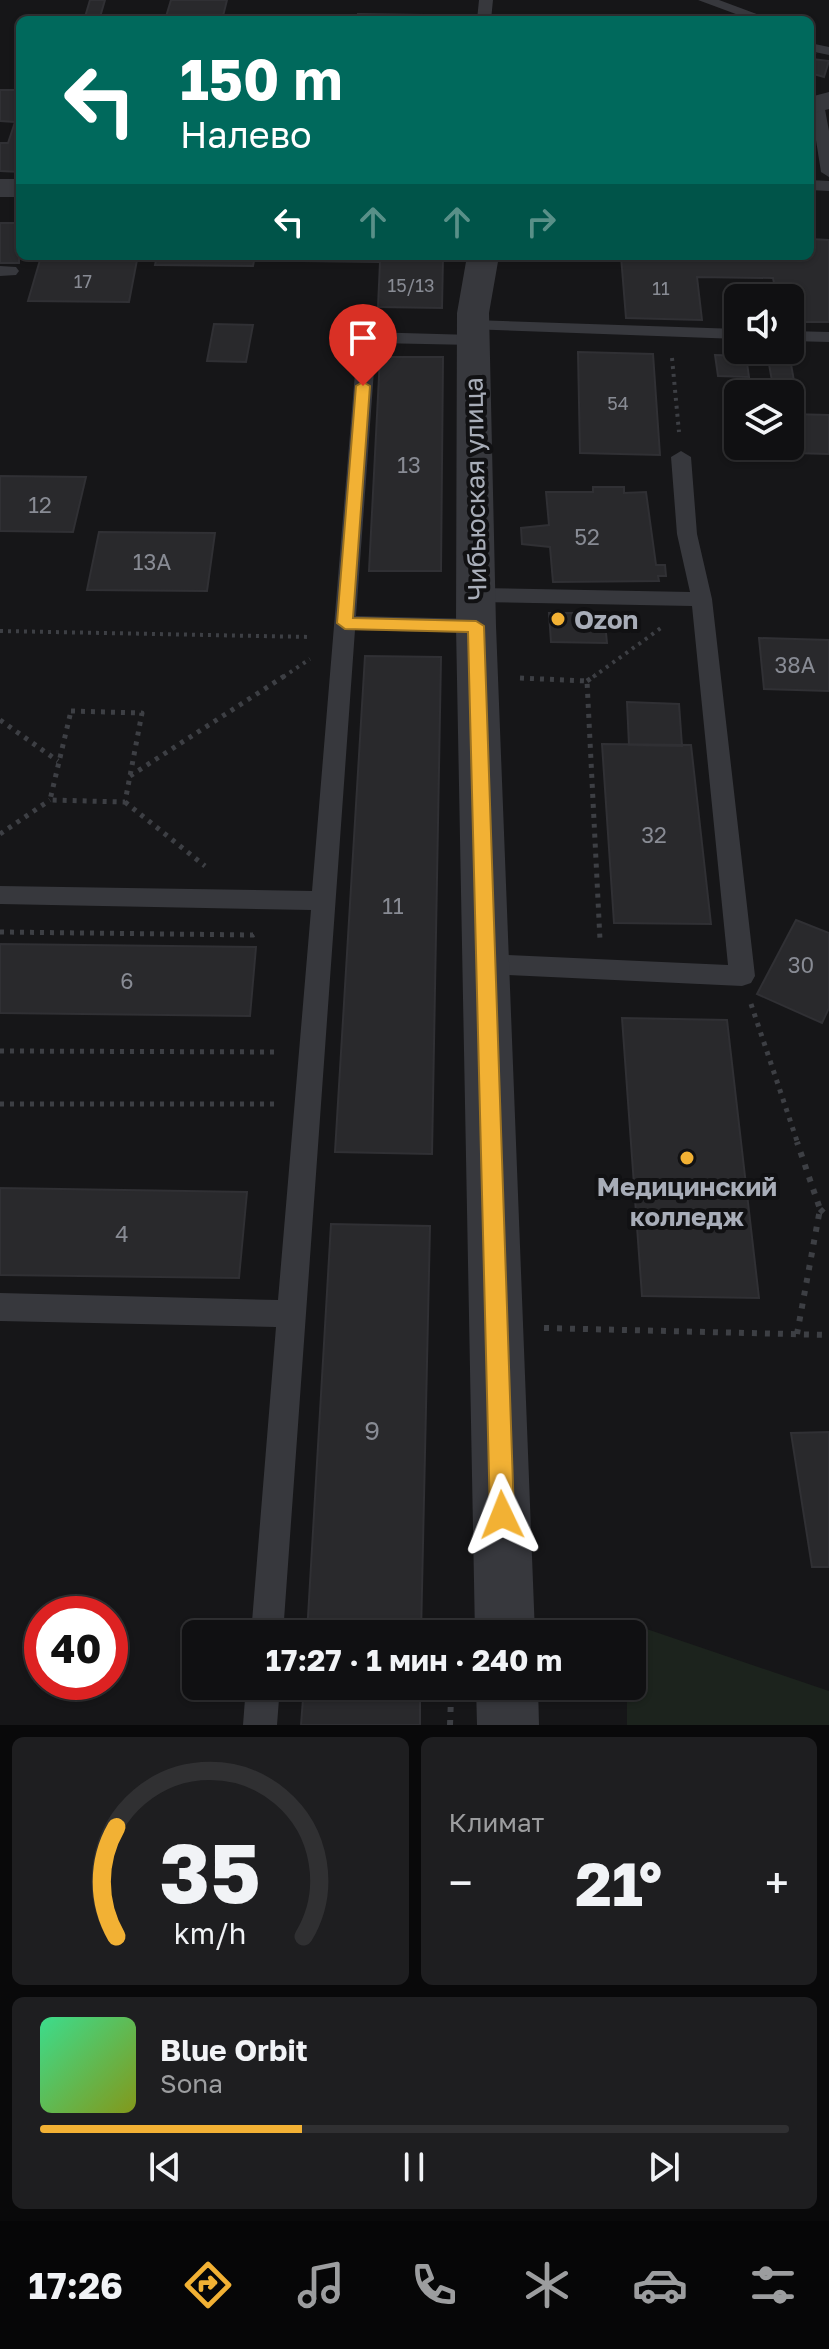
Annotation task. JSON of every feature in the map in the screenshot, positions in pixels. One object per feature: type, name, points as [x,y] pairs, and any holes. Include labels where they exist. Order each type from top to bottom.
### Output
[{"type":"street","name":"Чибьюская улица","points":[[482,260],[467,334],[470,616],[486,964],[505,1620]]},
{"type":"street","points":[[507,1700],[508,1725]]},
{"type":"lane","points":[[705,0],[754,16]]},
{"type":"lane","points":[[818,103],[829,172]]},
{"type":"lane","points":[[268,1620],[367,337],[724,334]]},
{"type":"lane","points":[[804,336],[829,337]]},
{"type":"lane","points":[[486,964],[742,976],[702,599],[687,534],[681,457]]},
{"type":"lane","points":[[344,630],[470,616],[702,599]]},
{"type":"lane","points":[[0,895],[323,901]]},
{"type":"lane","points":[[0,1307],[291,1314]]},
{"type":"lane","points":[[260,1725],[262,1700]]},
{"type":"path","points":[[669,332],[681,457]]},
{"type":"path","points":[[508,677],[587,681],[702,599]]},
{"type":"path","points":[[0,631],[344,630]]},
{"type":"path","points":[[130,777],[344,630]]},
{"type":"path","points":[[587,681],[602,969]]},
{"type":"path","points":[[50,800],[71,711],[142,713],[125,802]]},
{"type":"path","points":[[0,720],[59,761]]},
{"type":"path","points":[[0,834],[50,800],[125,802],[275,923],[253,935],[0,932]]},
{"type":"path","points":[[742,976],[820,1209],[829,1218]]},
{"type":"path","points":[[0,1051],[312,1052]]},
{"type":"path","points":[[0,1104],[308,1104]]},
{"type":"path","points":[[797,1334],[820,1209]]},
{"type":"path","points":[[531,1328],[829,1335]]},
{"type":"path","points":[[450,1725],[451,1700]]},
{"type":"shaded area","points":[[646,1629],[829,1691],[829,1725],[627,1725],[627,1700],[646,1700]]},
{"type":"building","points":[[90,0],[105,0],[100,16],[85,16]]},
{"type":"building","points":[[171,0],[227,0],[223,16],[166,16]]},
{"type":"building","points":[[358,14],[423,15],[423,16]]},
{"type":"building","points":[[814,59],[829,61],[824,77],[814,74]]},
{"type":"building","points":[[0,90],[16,90],[16,172],[0,171],[0,143],[8,143],[15,122],[0,121]]},
{"type":"building","points":[[0,223],[16,223],[16,260],[19,263],[0,263]]},
{"type":"building","points":[[814,239],[829,240],[829,322],[804,322],[804,284],[774,284],[773,278],[697,277],[702,320],[626,318],[621,260],[814,260]]},
{"type":"building","points":[[40,260],[137,260],[129,302],[28,301]]},
{"type":"building","points":[[156,260],[254,260],[253,266],[155,265]]},
{"type":"building","points":[[443,260],[442,308],[378,307],[380,262],[302,261]]},
{"type":"building","points":[[214,324],[253,325],[246,362],[207,361]]},
{"type":"building","points":[[578,352],[653,354],[660,455],[580,453]]},
{"type":"building","points":[[715,355],[724,355],[724,364],[747,364],[749,377],[718,376]]},
{"type":"building","points":[[380,357],[443,357],[441,571],[369,571]]},
{"type":"building","points":[[769,364],[791,364],[794,380],[772,380]]},
{"type":"building","points":[[804,414],[829,415],[829,454],[804,453]]},
{"type":"building","points":[[0,476],[86,477],[73,532],[0,531]]},
{"type":"building","points":[[593,487],[624,487],[624,493],[646,492],[656,565],[665,565],[666,576],[658,576],[659,581],[553,582],[550,547],[522,544],[521,528],[549,525],[546,492],[593,492]]},
{"type":"building","points":[[99,532],[215,533],[207,591],[87,590]]},
{"type":"building","points":[[549,613],[604,613],[607,643],[551,642]]},
{"type":"building","points":[[759,638],[829,640],[829,691],[764,689]]},
{"type":"building","points":[[365,656],[441,657],[432,1154],[335,1152]]},
{"type":"building","points":[[627,702],[679,704],[682,746],[629,745]]},
{"type":"building","points":[[602,744],[691,745],[711,924],[614,923]]},
{"type":"building","points":[[796,920],[829,933],[829,1008],[822,1023],[757,994]]},
{"type":"building","points":[[0,944],[256,947],[250,1016],[0,1013]]},
{"type":"building","name":"Медицинский колледж","points":[[622,1018],[727,1020],[759,1298],[642,1296]]},
{"type":"building","points":[[0,1188],[247,1192],[239,1278],[0,1275]]},
{"type":"building","points":[[331,1224],[430,1226],[421,1620],[308,1620]]},
{"type":"building","points":[[829,1432],[829,1567],[812,1567],[791,1433]]},
{"type":"building","points":[[303,1700],[420,1700],[420,1725],[301,1725]]},
{"type":"place","name":"Ozon","points":[[558,619]]},
{"type":"place","name":"Медицинский колледж","points":[[687,1158]]},
{"type":"route","points":[[363,386],[345,623],[476,626],[502,1515]]}]
